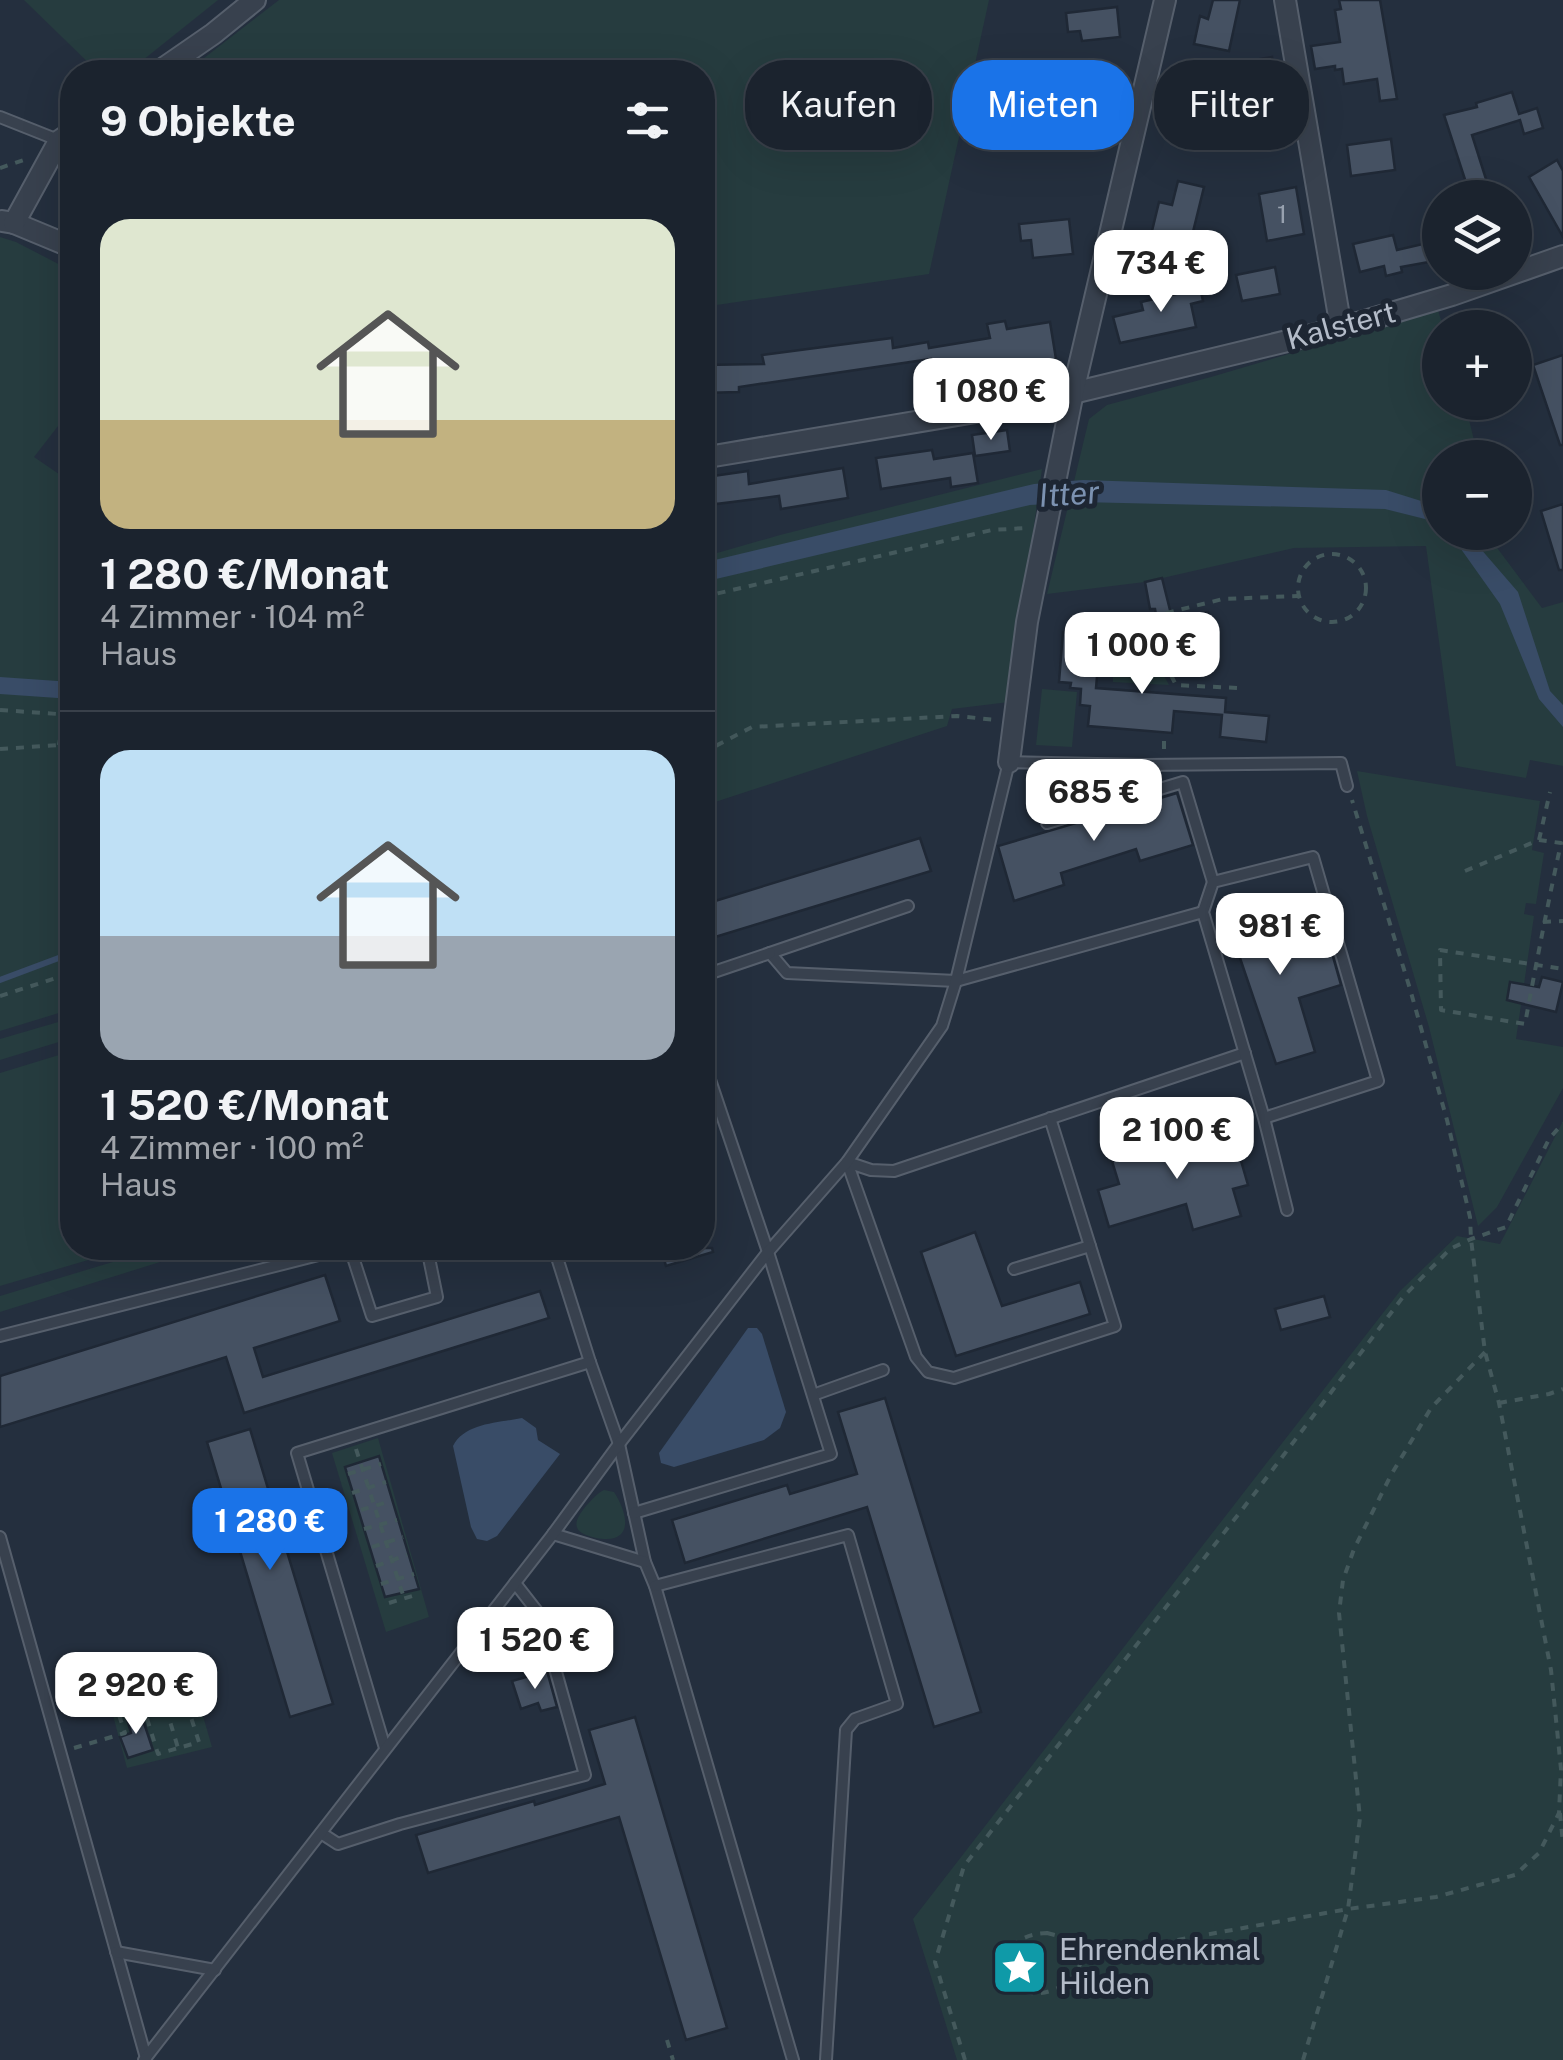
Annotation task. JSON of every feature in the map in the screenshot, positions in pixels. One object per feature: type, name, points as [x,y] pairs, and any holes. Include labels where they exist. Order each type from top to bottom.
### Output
[{"type":"street","points":[[176,60],[256,0]]},
{"type":"street","points":[[1009,762],[1041,520],[1058,468],[1165,0]]},
{"type":"street","points":[[1285,0],[1340,328]]},
{"type":"street","points":[[60,145],[7,222],[60,242]]},
{"type":"street","name":"Kalstert","points":[[715,456],[1040,401],[1340,328],[1452,295],[1563,256]]},
{"type":"lane","points":[[0,118],[60,134]]},
{"type":"lane","points":[[145,2059],[768,1252],[847,1162],[942,1026],[1009,762],[1341,763],[1348,786]]},
{"type":"lane","points":[[1047,823],[1183,782],[1213,882],[1202,912],[1264,1118],[1287,1210]]},
{"type":"lane","points":[[1213,882],[1313,858],[1378,1081],[1264,1118]]},
{"type":"lane","points":[[715,972],[908,906]]},
{"type":"lane","points":[[770,953],[787,972],[956,981],[1202,912]]},
{"type":"lane","points":[[847,1162],[870,1170],[894,1170],[1245,1053]]},
{"type":"lane","points":[[634,1513],[831,1454],[715,1095]]},
{"type":"lane","points":[[847,1162],[916,1357],[928,1372],[954,1378],[1114,1326],[1050,1118]]},
{"type":"lane","points":[[1014,1268],[1090,1246]]},
{"type":"lane","points":[[0,1336],[301,1260]]},
{"type":"lane","points":[[352,1260],[372,1316],[438,1297],[430,1260]]},
{"type":"lane","points":[[558,1260],[618,1444],[645,1562],[793,2060]]},
{"type":"lane","points":[[385,1748],[296,1453],[590,1362]]},
{"type":"lane","points":[[813,1396],[883,1370]]},
{"type":"lane","points":[[554,1534],[645,1562]]},
{"type":"lane","points":[[655,1586],[848,1535],[897,1704],[855,1719],[846,1730],[826,2060]]},
{"type":"lane","points":[[0,1538],[145,2059]]},
{"type":"lane","points":[[321,1833],[338,1844],[585,1775],[540,1615],[515,1583]]},
{"type":"lane","points":[[116,1952],[214,1970]]},
{"type":"path","points":[[715,593],[1041,520]]},
{"type":"path","points":[[1327,555],[1338,555],[1358,566],[1366,587],[1359,608],[1351,616],[1330,622],[1310,614],[1298,596],[1301,574],[1307,564],[1327,555]]},
{"type":"path","points":[[1174,695],[1176,686],[1142,619],[1223,599],[1298,596]]},
{"type":"path","points":[[1094,664],[1108,664],[1111,620]]},
{"type":"path","points":[[1176,686],[1237,688]]},
{"type":"path","points":[[0,710],[60,715]]},
{"type":"path","points":[[715,746],[752,727],[957,716],[1016,722]]},
{"type":"path","points":[[1163,760],[1164,733]]},
{"type":"path","points":[[60,736],[60,750]]},
{"type":"path","points":[[0,749],[58,746]]},
{"type":"path","points":[[1348,786],[1410,989],[1470,1217],[1485,1352],[1499,1403],[1551,1670],[1561,1768],[1563,1844]]},
{"type":"path","points":[[1539,840],[1550,792]]},
{"type":"path","points":[[1465,872],[1539,840],[1562,845],[1544,922],[1536,964],[1524,1024],[1441,1010],[1440,950],[1536,964],[1563,969]]},
{"type":"path","points":[[1544,922],[1563,920]]},
{"type":"path","points":[[0,996],[60,977]]},
{"type":"path","points":[[964,2060],[936,1962],[964,1866],[1403,1297],[1450,1249],[1506,1227],[1549,1138],[1563,1123]]},
{"type":"path","points":[[1303,2060],[1348,1909],[1360,1818],[1339,1613],[1344,1580],[1354,1549],[1391,1475],[1431,1408],[1485,1352]]},
{"type":"path","points":[[1499,1403],[1563,1389]]},
{"type":"path","points":[[352,1436],[404,1598]]},
{"type":"path","points":[[348,1474],[381,1464]]},
{"type":"path","points":[[352,1493],[386,1482]]},
{"type":"path","points":[[361,1510],[391,1501]]},
{"type":"path","points":[[364,1529],[397,1520]]},
{"type":"path","points":[[372,1547],[402,1537]]},
{"type":"path","points":[[376,1566],[407,1555]]},
{"type":"path","points":[[381,1584],[414,1574]]},
{"type":"path","points":[[388,1603],[419,1594]]},
{"type":"path","points":[[60,1752],[124,1733],[116,1706],[141,1699],[158,1754],[199,1742],[186,1702]]},
{"type":"path","points":[[166,1708],[178,1748]]},
{"type":"path","points":[[1083,1957],[1348,1909],[1436,1898],[1514,1875],[1539,1853],[1560,1813]]},
{"type":"path","points":[[1036,1933],[1066,1938],[1083,1957],[1075,1977],[1057,1989],[1036,1995],[1017,1989],[1010,1981],[1005,1962],[1011,1945],[1036,1933]]},
{"type":"path","points":[[667,2040],[673,2060]]},
{"type":"green space","points":[[24,0],[218,0],[143,60],[86,60]]},
{"type":"green space","points":[[279,0],[989,0],[976,60],[952,60],[952,150],[956,150],[929,274],[715,305],[715,60],[202,60]]},
{"type":"green space","points":[[0,237],[60,265],[60,423],[34,457],[60,475],[60,1013],[0,1031]]},
{"type":"green space","points":[[1422,315],[1422,420],[1469,420],[1474,440],[1422,440],[1422,546],[1294,548],[1145,582],[1047,594],[1089,419],[1107,405]]},
{"type":"green space","points":[[1042,469],[1009,702],[952,709],[947,726],[715,802],[715,554]]},
{"type":"green space","points":[[1427,550],[1499,550],[1542,608],[1563,602],[1563,766],[1530,760],[1526,778],[1456,766]]},
{"type":"green space","points":[[1151,652],[1169,685],[1113,682],[1113,654]]},
{"type":"green space","points":[[1042,689],[1077,692],[1072,747],[1036,745]]},
{"type":"green space","points":[[1357,771],[1540,801],[1532,850],[1544,853],[1536,904],[1526,903],[1524,914],[1534,916],[1516,1039],[1563,1047],[1563,1088],[1497,1207],[1478,1226],[1429,1027]]},
{"type":"green space","points":[[60,1022],[60,1042],[0,1060],[0,1039]]},
{"type":"green space","points":[[60,1055],[60,1260],[88,1260],[0,1286],[0,1073]]},
{"type":"green space","points":[[1563,1121],[1563,2060],[957,2060],[913,1919],[1400,1291],[1457,1236],[1500,1244]]},
{"type":"green space","points":[[119,1260],[167,1260],[0,1312],[0,1296]]},
{"type":"green space","points":[[378,1438],[429,1617],[386,1632],[332,1453]]},
{"type":"green space","points":[[604,1490],[614,1492],[625,1519],[622,1533],[608,1539],[588,1536],[577,1527],[581,1512]]},
{"type":"green space","points":[[190,1671],[212,1747],[127,1768],[107,1693]]},
{"type":"water","name":"Itter","points":[[1083,480],[1386,490],[1422,501],[1422,518],[1385,509],[1080,502],[1030,505],[715,579],[715,560],[1034,484]]},
{"type":"water","points":[[1462,550],[1482,550],[1518,592],[1550,691],[1563,705],[1563,727],[1539,699],[1500,604]]},
{"type":"water","points":[[0,677],[60,681],[60,698],[0,694]]},
{"type":"water","points":[[748,1328],[757,1328],[762,1334],[786,1412],[780,1428],[764,1440],[674,1467],[661,1463],[659,1453]]},
{"type":"water","points":[[522,1418],[536,1428],[538,1440],[560,1454],[497,1536],[487,1541],[477,1539],[453,1446],[474,1428]]},
{"type":"building","points":[[1213,0],[1240,0],[1229,51],[1194,44],[1200,16],[1208,19]]},
{"type":"building","points":[[1339,0],[1380,0],[1397,99],[1380,101],[1377,79],[1344,84],[1342,69],[1315,69],[1311,46],[1340,42],[1335,10],[1341,9]]},
{"type":"building","points":[[1117,7],[1120,37],[1082,41],[1080,31],[1068,32],[1066,13]]},
{"type":"building","points":[[1512,92],[1519,114],[1537,108],[1543,128],[1524,134],[1520,120],[1472,135],[1486,180],[1465,180],[1444,115],[1477,107],[1476,103]]},
{"type":"building","points":[[1391,139],[1395,170],[1351,176],[1347,145]]},
{"type":"building","points":[[1557,160],[1563,171],[1563,237],[1532,180],[1529,177]]},
{"type":"building","points":[[1178,181],[1204,187],[1191,240],[1152,231],[1159,202],[1172,205]]},
{"type":"building","points":[[1296,187],[1304,234],[1267,241],[1259,194]]},
{"type":"building","points":[[1069,219],[1073,254],[1033,258],[1031,240],[1021,241],[1019,224]]},
{"type":"building","points":[[1393,235],[1397,250],[1422,244],[1422,263],[1401,267],[1402,272],[1386,276],[1384,266],[1360,272],[1353,244]]},
{"type":"building","points":[[1275,267],[1280,294],[1242,301],[1236,275]]},
{"type":"building","points":[[1198,279],[1203,301],[1191,304],[1196,327],[1120,343],[1113,317],[1143,310],[1141,302],[1180,293],[1177,284]]},
{"type":"building","points":[[1005,321],[1007,329],[1050,322],[1056,359],[934,381],[931,359],[739,387],[739,392],[715,393],[715,365],[764,364],[762,355],[892,338],[893,348],[928,342],[929,348],[990,338],[987,324]]},
{"type":"building","points":[[1563,355],[1563,445],[1560,445],[1533,365]]},
{"type":"building","points":[[1007,430],[1010,451],[975,456],[972,435]]},
{"type":"building","points":[[932,450],[934,459],[973,453],[978,483],[951,487],[950,478],[881,489],[876,458]]},
{"type":"building","points":[[843,468],[848,498],[781,509],[779,496],[716,504],[715,476],[748,471],[749,484]]},
{"type":"building","points":[[1563,504],[1563,570],[1559,570],[1541,511]]},
{"type":"building","points":[[1162,578],[1172,618],[1208,612],[1215,648],[1195,651],[1198,667],[1181,670],[1177,643],[1161,645],[1155,609],[1150,609],[1145,582]]},
{"type":"building","points":[[1075,627],[1101,630],[1096,688],[1226,698],[1225,712],[1269,716],[1266,742],[1220,737],[1222,715],[1174,711],[1172,733],[1088,726],[1090,706],[1080,705],[1081,689],[1059,682],[1063,632],[1075,633]]},
{"type":"building","points":[[1177,793],[1193,845],[1140,861],[1136,849],[1061,873],[1064,885],[1014,901],[998,846]]},
{"type":"building","points":[[920,838],[931,871],[715,937],[715,901]]},
{"type":"building","points":[[1266,898],[1283,953],[1328,939],[1341,985],[1299,998],[1315,1052],[1276,1064],[1224,911]]},
{"type":"building","points":[[1542,977],[1563,982],[1556,1012],[1507,1000],[1510,982],[1539,987]]},
{"type":"building","points":[[1215,1129],[1222,1151],[1237,1147],[1248,1185],[1233,1189],[1241,1216],[1193,1230],[1186,1204],[1109,1227],[1098,1190],[1119,1184],[1112,1161]]},
{"type":"building","points":[[975,1232],[1002,1306],[1080,1282],[1090,1314],[956,1356],[921,1252]]},
{"type":"building","points":[[664,1260],[686,1260],[666,1266]]},
{"type":"building","points":[[325,1275],[340,1321],[254,1348],[263,1377],[540,1291],[549,1318],[244,1413],[226,1357],[0,1427],[0,1376]]},
{"type":"building","points":[[1324,1296],[1330,1317],[1281,1330],[1275,1309]]},
{"type":"building","points":[[885,1398],[981,1712],[934,1727],[867,1507],[685,1563],[672,1520],[787,1485],[790,1494],[857,1474],[838,1412]]},
{"type":"building","points":[[250,1429],[333,1704],[290,1717],[207,1442]]},
{"type":"building","points":[[379,1456],[419,1589],[385,1597],[345,1467]]},
{"type":"building","points":[[547,1671],[557,1707],[541,1711],[538,1703],[521,1709],[512,1681]]},
{"type":"building","points":[[183,1685],[188,1701],[149,1714],[144,1698]]},
{"type":"building","points":[[140,1711],[153,1750],[128,1758],[120,1737],[131,1733],[126,1715]]},
{"type":"building","points":[[635,1717],[727,2028],[686,2040],[619,1817],[428,1873],[416,1835],[605,1784],[589,1730]]},
{"type":"waterway","points":[[0,980],[60,958]]},
{"type":"place","name":"Ehrendenkmal Hilden","points":[[1020,1967]]}]
